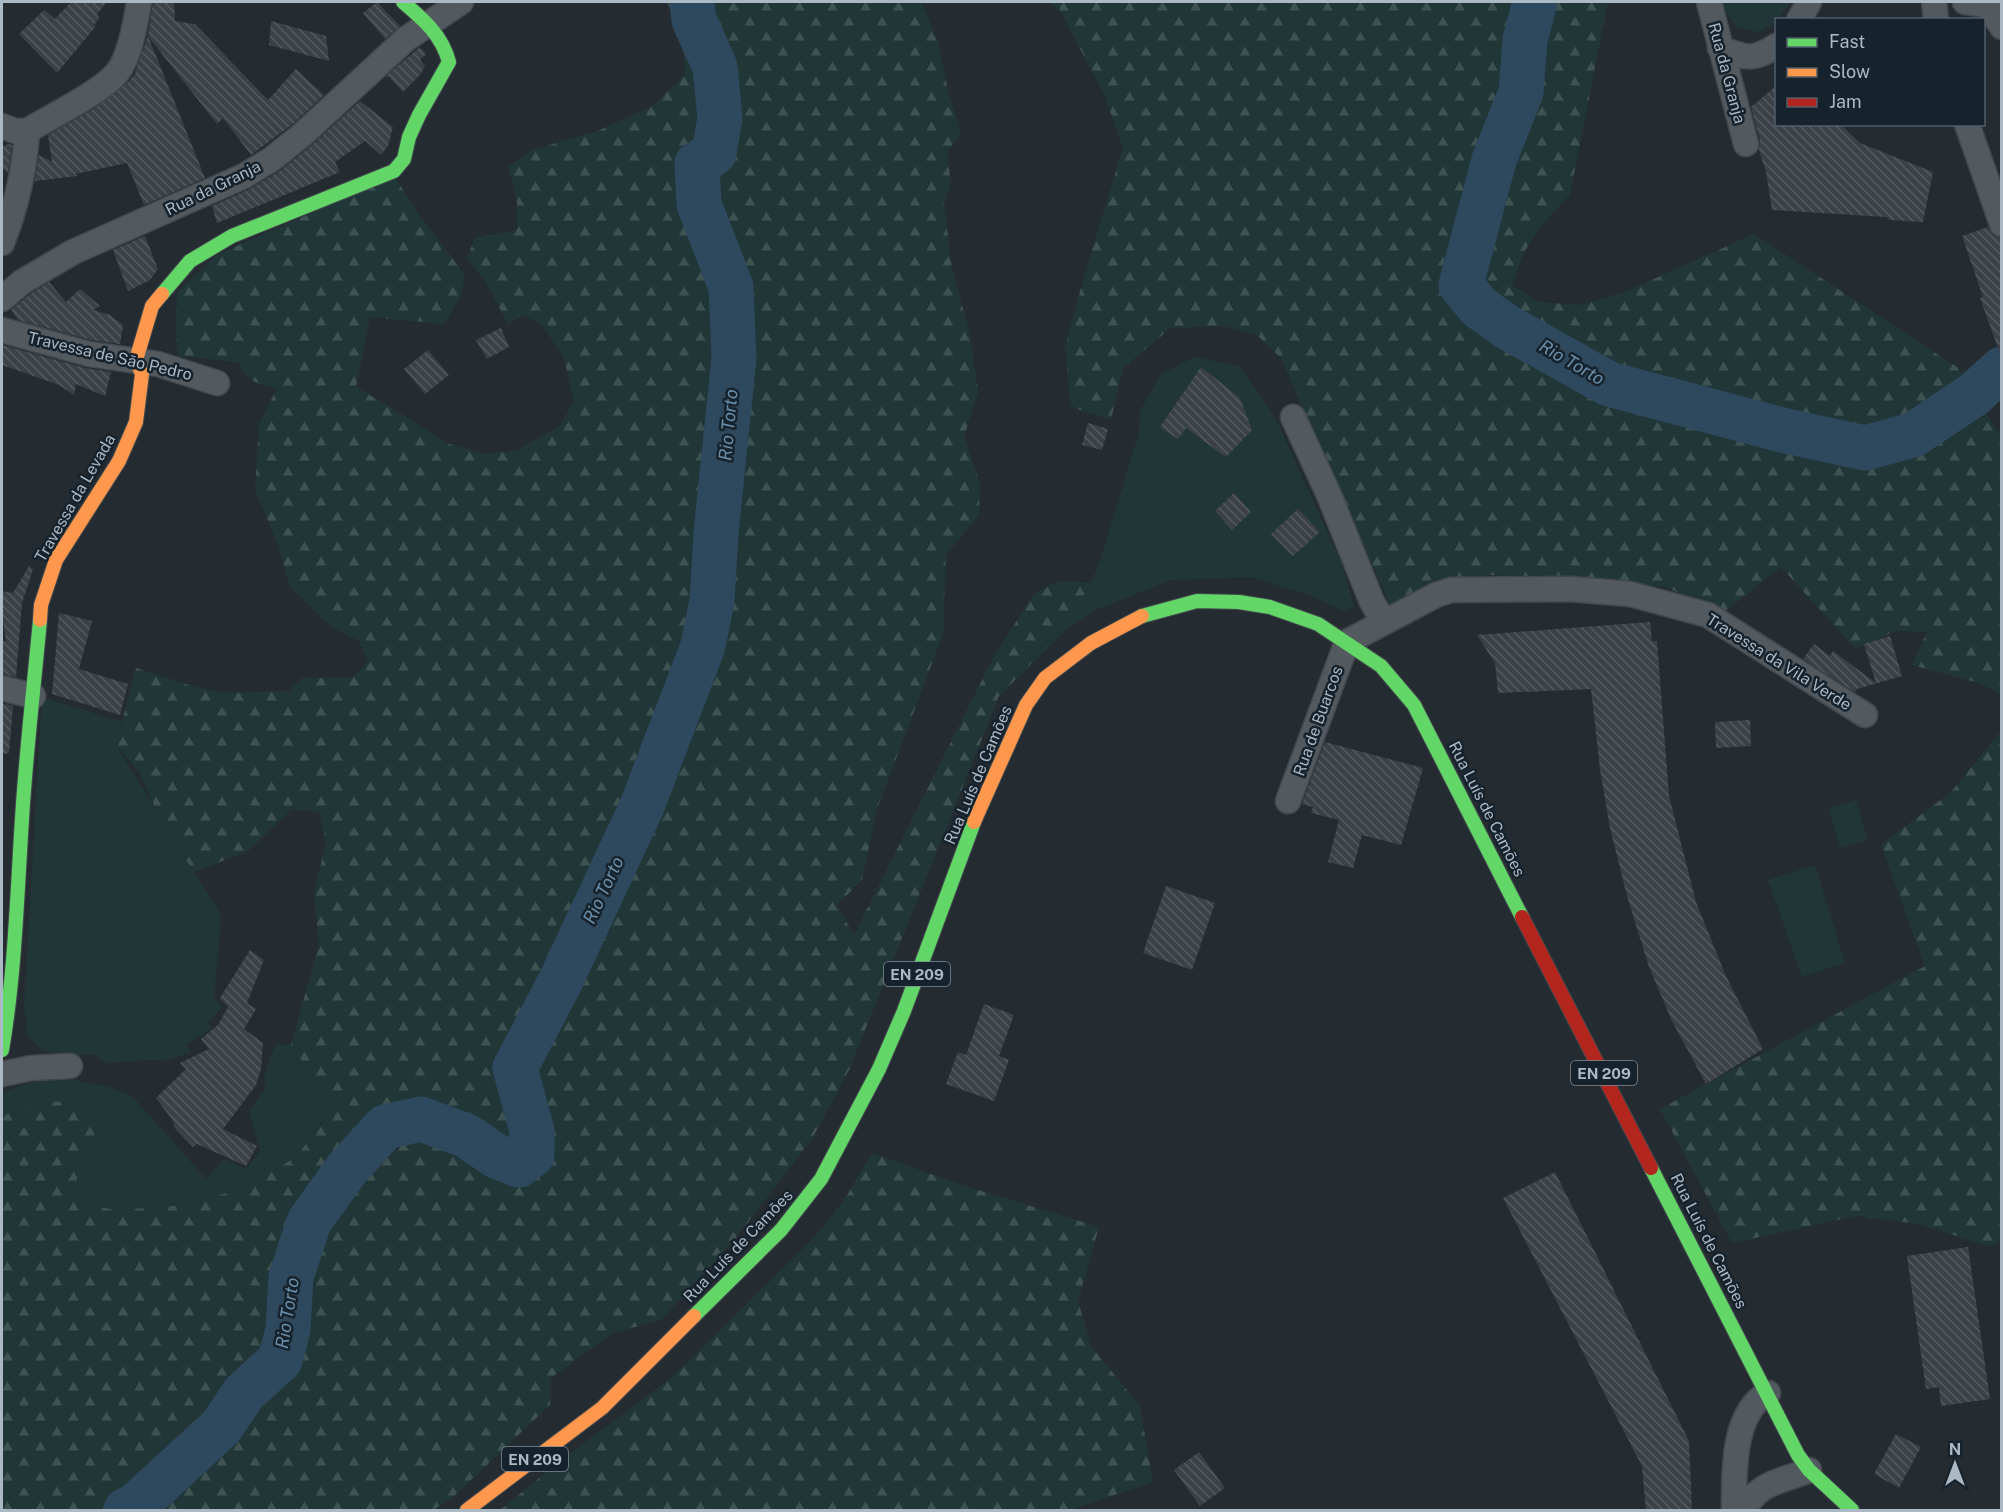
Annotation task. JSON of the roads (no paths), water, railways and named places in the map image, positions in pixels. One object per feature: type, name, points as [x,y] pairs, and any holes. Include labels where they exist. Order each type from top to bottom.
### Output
[{"type":"main road","name":"Travessa da Levada","points":[[2,1050],[17,905],[22,817],[41,605],[56,560],[119,461],[136,422],[142,374],[136,360],[152,306],[190,261],[232,236],[394,171],[404,159],[419,115],[449,62],[447,48],[429,25],[403,2]]},
{"type":"main road","name":"Rua Luís de Camões","points":[[467,1510],[602,1408],[781,1230],[800,1208],[822,1179],[874,1079],[904,1011],[978,810],[1026,705],[1045,678],[1090,643],[1147,613],[1197,601],[1239,602],[1270,607],[1318,624],[1382,666],[1414,705],[1798,1455],[1809,1470],[1852,1510]]},
{"type":"street","points":[[2,126],[15,131],[27,131],[97,89],[118,72],[132,40],[139,2]]},
{"type":"street","name":"Rua da Granja","points":[[2,299],[22,282],[73,252],[244,176],[272,159],[303,134],[406,39],[461,2]]},
{"type":"street","name":"Rua da Granja","points":[[1709,2],[1746,144]]},
{"type":"street","points":[[1800,18],[1809,2]]},
{"type":"street","points":[[1934,2],[1936,18]]},
{"type":"street","points":[[1984,3],[2001,27]]},
{"type":"street","points":[[1720,48],[1742,57],[1756,57],[1775,47]]},
{"type":"street","points":[[1968,126],[2001,224]]},
{"type":"street","points":[[2,243],[24,168],[27,131]]},
{"type":"street","name":"Travessa de São Pedro","points":[[2,330],[90,354],[158,364],[218,383]]},
{"type":"street","points":[[1293,417],[1329,495],[1372,602],[1384,622]]},
{"type":"street","name":"Travessa da Vila Verde","points":[[1347,642],[1436,595],[1451,590],[1570,589],[1630,594],[1708,615],[1865,715]]},
{"type":"street","name":"Rua de Buarcos","points":[[1288,801],[1347,642]]},
{"type":"street","points":[[2,688],[33,696]]},
{"type":"street","points":[[2,1074],[31,1068],[70,1066]]},
{"type":"street","points":[[1734,1510],[1734,1475],[1740,1431],[1758,1398],[1768,1393]]},
{"type":"street","points":[[1743,1510],[1753,1495],[1764,1487],[1809,1470]]},
{"type":"waterway","name":"Rio Torto","points":[[126,1510],[136,1505],[221,1427],[244,1393],[280,1360],[288,1330],[291,1277],[309,1222],[346,1170],[385,1127],[421,1119],[467,1136],[496,1156],[519,1165],[532,1155],[532,1131],[515,1068],[561,980],[642,806],[703,646],[712,601],[716,533],[734,358],[731,287],[699,204],[697,164],[714,153],[720,118],[715,67],[694,20],[692,2]]},
{"type":"waterway","name":"Rio Torto","points":[[1535,2],[1525,40],[1521,92],[1494,160],[1461,285],[1479,307],[1507,327],[1609,384],[1782,430],[1865,448],[1913,435],[1973,395],[2002,369]]}]
